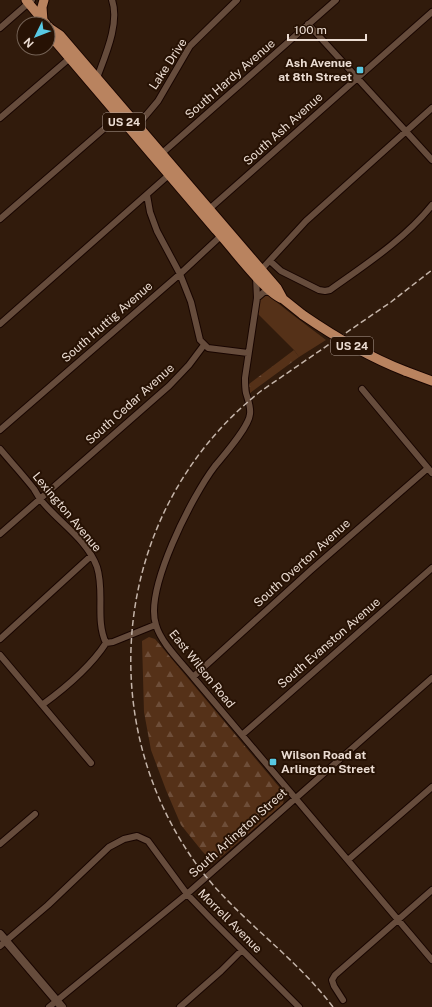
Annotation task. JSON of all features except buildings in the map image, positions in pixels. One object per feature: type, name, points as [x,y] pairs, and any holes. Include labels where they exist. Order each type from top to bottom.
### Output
[{"type":"main road","points":[[44,0],[42,7],[44,16]]},
{"type":"main road","name":"US 24","points":[[29,1],[40,16]]},
{"type":"main road","name":"US 24","points":[[56,32],[60,35],[72,56],[98,84],[259,273],[271,292],[283,299],[303,315],[354,347],[379,360],[432,381]]},
{"type":"main road","name":"US 24","points":[[122,113],[138,126],[142,137]]},
{"type":"main road","name":"US 24","points":[[259,273],[277,288],[283,299]]},
{"type":"street","points":[[98,84],[115,17],[112,0]]},
{"type":"street","name":"Lake Drive","points":[[138,126],[158,101],[190,46],[238,0]]},
{"type":"street","name":"South Hardy Avenue","points":[[159,156],[336,0]]},
{"type":"street","points":[[0,28],[29,1]]},
{"type":"street","name":"South Ash Avenue","points":[[206,212],[432,12]]},
{"type":"street","points":[[308,24],[432,160]]},
{"type":"street","points":[[0,118],[72,56]]},
{"type":"street","points":[[259,273],[306,221],[432,108]]},
{"type":"street","points":[[0,219],[122,113]]},
{"type":"street","points":[[0,324],[147,196],[172,172]]},
{"type":"street","points":[[147,196],[150,212],[157,231],[180,274],[191,302],[200,340],[204,345],[213,349],[248,353]]},
{"type":"street","points":[[270,261],[280,271],[319,290],[330,290],[368,263],[410,228],[432,205]]},
{"type":"street","name":"South Huttig Avenue","points":[[0,430],[180,274],[224,233]]},
{"type":"street","name":"East Wilson Road","points":[[259,273],[257,298],[245,378],[246,391],[251,413],[249,419],[238,436],[209,474],[188,510],[176,535],[164,567],[154,601],[155,625],[163,640],[193,677],[432,960]]},
{"type":"street","points":[[257,298],[264,292],[271,292]]},
{"type":"street","name":"South Cedar Avenue","points":[[0,534],[170,386],[189,366],[204,345]]},
{"type":"street","points":[[362,389],[432,474]]},
{"type":"street","name":"Lexington Avenue","points":[[0,448],[35,490],[40,499],[81,542],[96,566],[101,585],[102,628],[106,643]]},
{"type":"street","name":"South Overton Avenue","points":[[193,677],[311,570],[428,468]]},
{"type":"street","points":[[0,639],[90,556]]},
{"type":"street","name":"South Evanston Avenue","points":[[242,735],[432,568]]},
{"type":"street","points":[[42,705],[79,673],[101,651],[106,643],[113,642],[155,625]]},
{"type":"street","points":[[0,655],[91,763]]},
{"type":"street","name":"South Arlington Street","points":[[49,1007],[60,1004],[432,678]]},
{"type":"street","points":[[348,860],[432,786]]},
{"type":"street","points":[[0,844],[35,814]]},
{"type":"street","name":"Morrell Avenue","points":[[3,943],[48,905],[109,847],[133,836],[137,836],[146,839],[187,894],[298,1007]]},
{"type":"street","points":[[343,1000],[332,980],[335,976],[432,890]]},
{"type":"street","points":[[0,934],[3,943],[60,1004]]},
{"type":"street","points":[[180,1007],[242,950]]},
{"type":"green space","points":[[264,295],[269,296],[326,340],[299,357],[294,350],[256,312],[260,297]]},
{"type":"green space","points":[[294,350],[299,357],[250,393],[249,384]]},
{"type":"green space","points":[[149,637],[155,639],[285,794],[283,804],[214,863],[181,825],[151,750],[144,712],[142,641]]},
{"type":"railway","points":[[333,1007],[300,970],[212,884],[197,865],[163,807],[141,744],[131,680],[134,615],[148,552],[174,493],[212,438],[261,391],[391,302],[432,270]]},
{"type":"place","name":"Ash Avenue at 8th Street","points":[[360,70]]},
{"type":"place","name":"Wilson Road at Arlington Street","points":[[273,762]]}]
